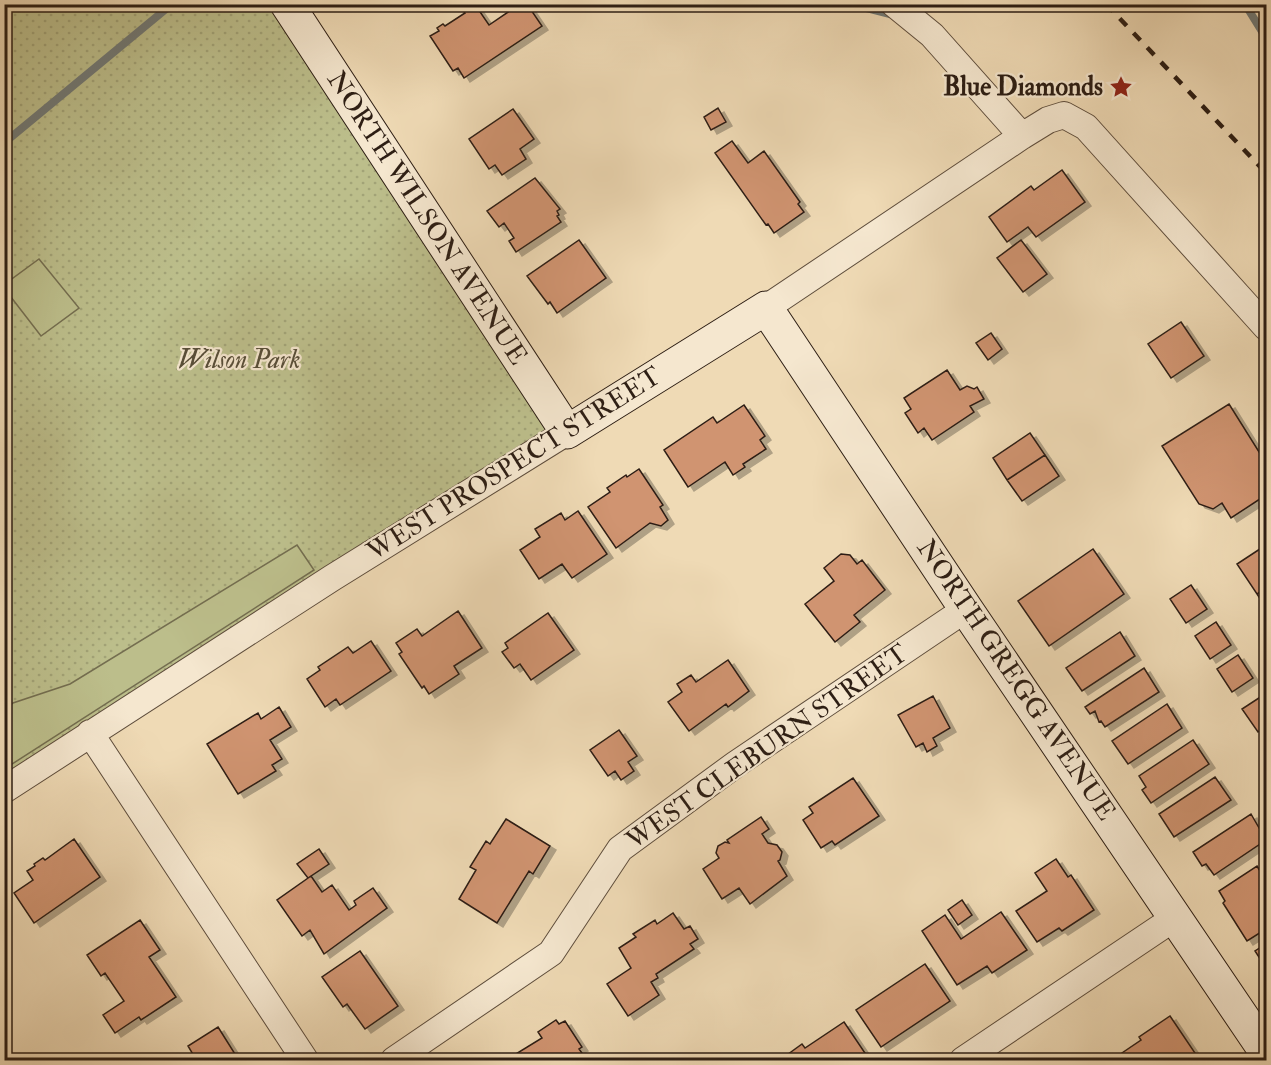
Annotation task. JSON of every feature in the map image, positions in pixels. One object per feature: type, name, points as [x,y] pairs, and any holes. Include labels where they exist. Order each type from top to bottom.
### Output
[{"type":"street","name":"NORTH WILSON AVENUE","points":[[287,4],[567,432]]},
{"type":"street","points":[[894,4],[932,35],[1022,135]]},
{"type":"street","name":"WEST PROSPECT STREET","points":[[4,790],[341,572],[766,308],[1022,135],[1048,120],[1065,115],[1086,126],[1266,327]]},
{"type":"street","name":"NORTH GREGG AVENUE","points":[[766,308],[966,609],[1266,1052]]},
{"type":"street","name":"WEST CLEBURN STREET","points":[[394,1060],[551,953],[620,849],[736,764],[966,609]]},
{"type":"street","points":[[90,733],[305,1060]]},
{"type":"street","points":[[963,1060],[1176,917]]},
{"type":"green space","name":"Wilson Park","points":[[5,5],[287,5],[567,432],[5,790]]},
{"type":"green space","points":[[39,259],[79,308],[41,336],[4,288],[5,284]]},
{"type":"green space","points":[[297,545],[314,570],[9,766],[5,765],[5,710],[13,703],[70,684]]},
{"type":"building","points":[[457,4],[476,6],[489,25],[520,4],[527,4],[542,26],[464,78],[458,68],[453,71],[430,36],[439,31],[437,28],[443,24],[445,26],[465,13]]},
{"type":"building","points":[[718,108],[726,122],[711,130],[704,117]]},
{"type":"building","points":[[513,109],[534,139],[520,149],[526,159],[502,175],[495,165],[489,169],[469,139]]},
{"type":"building","points":[[732,141],[748,163],[764,151],[800,202],[798,204],[804,212],[774,233],[715,153]]},
{"type":"building","points":[[1062,170],[1085,202],[1036,237],[1028,227],[1007,242],[989,217],[1031,186],[1034,190]]},
{"type":"building","points":[[535,178],[560,209],[557,211],[559,215],[557,216],[561,222],[516,252],[509,241],[514,238],[504,223],[499,227],[487,211]]},
{"type":"building","points":[[579,240],[606,278],[557,313],[527,276]]},
{"type":"building","points":[[1021,240],[1047,274],[1023,292],[997,258]]},
{"type":"building","points":[[1181,322],[1204,356],[1171,378],[1148,344]]},
{"type":"building","points":[[991,333],[1002,349],[988,360],[976,343]]},
{"type":"building","points":[[947,370],[960,390],[967,386],[974,389],[977,387],[984,399],[970,406],[974,412],[932,440],[924,428],[918,433],[905,413],[911,409],[904,398]]},
{"type":"building","points":[[1229,404],[1266,463],[1266,495],[1231,518],[1222,503],[1213,509],[1199,504],[1162,446]]},
{"type":"building","points":[[744,405],[765,436],[760,440],[766,449],[743,464],[745,467],[733,475],[725,462],[688,487],[664,450],[713,417],[717,423]]},
{"type":"building","points":[[1030,433],[1045,455],[1007,480],[993,458]]},
{"type":"building","points":[[1045,455],[1059,476],[1022,501],[1007,480]]},
{"type":"building","points":[[639,469],[663,505],[660,507],[668,520],[661,526],[650,523],[616,548],[588,507],[610,492],[607,488]]},
{"type":"building","points":[[578,511],[607,554],[572,578],[562,564],[539,579],[520,550],[540,537],[535,529],[561,513],[565,520]]},
{"type":"building","points":[[1266,545],[1266,588],[1257,594],[1237,564]]},
{"type":"building","points":[[1093,549],[1124,594],[1049,646],[1018,601]]},
{"type":"building","points":[[841,554],[850,555],[857,564],[862,560],[885,590],[854,615],[860,622],[835,642],[805,604],[834,581],[824,568]]},
{"type":"building","points":[[1191,585],[1207,609],[1186,623],[1170,599]]},
{"type":"building","points":[[1266,588],[1266,608],[1257,594]]},
{"type":"building","points":[[458,611],[482,648],[454,666],[459,674],[429,694],[424,686],[422,688],[399,654],[402,652],[396,643],[417,629],[422,636]]},
{"type":"building","points":[[548,613],[574,650],[531,680],[520,664],[514,668],[502,652],[508,648],[505,643]]},
{"type":"building","points":[[1216,622],[1231,645],[1210,659],[1195,636]]},
{"type":"building","points":[[1120,632],[1135,656],[1082,691],[1066,668]]},
{"type":"building","points":[[371,641],[391,671],[340,705],[336,699],[325,707],[307,679],[320,670],[318,667],[348,647],[353,653]]},
{"type":"building","points":[[1238,655],[1253,678],[1232,692],[1217,669]]},
{"type":"building","points":[[728,660],[749,691],[728,707],[726,704],[689,731],[668,702],[682,692],[677,684],[691,675],[696,682]]},
{"type":"building","points":[[1144,668],[1159,692],[1105,727],[1101,721],[1099,722],[1095,711],[1090,714],[1085,707]]},
{"type":"building","points":[[1265,694],[1266,726],[1258,732],[1242,709]]},
{"type":"building","points":[[933,696],[950,728],[933,738],[937,746],[927,752],[923,743],[916,747],[898,715]]},
{"type":"building","points":[[1167,704],[1182,728],[1128,764],[1112,741]]},
{"type":"building","points":[[279,707],[291,727],[270,740],[282,759],[272,765],[276,771],[238,794],[207,744],[258,713],[261,719]]},
{"type":"building","points":[[619,730],[637,756],[628,762],[634,771],[621,780],[615,771],[608,776],[590,750]]},
{"type":"building","points":[[1193,740],[1209,764],[1151,803],[1142,790],[1146,787],[1139,776]]},
{"type":"building","points":[[1215,777],[1231,800],[1174,837],[1159,814]]},
{"type":"building","points":[[853,778],[879,816],[835,845],[832,841],[821,848],[803,820],[813,813],[809,807]]},
{"type":"building","points":[[1251,814],[1266,840],[1214,875],[1206,864],[1202,866],[1193,852]]},
{"type":"building","points":[[761,817],[769,829],[762,834],[768,843],[777,845],[782,852],[778,861],[787,876],[750,904],[739,888],[722,899],[703,869],[719,858],[716,853],[718,846],[725,842],[729,843],[727,840]]},
{"type":"building","points":[[506,819],[550,846],[533,874],[529,871],[497,923],[459,899],[476,870],[470,867],[486,841],[490,844]]},
{"type":"building","points":[[74,839],[100,877],[34,923],[14,893],[33,880],[27,871],[35,866],[34,864],[43,858],[45,860]]},
{"type":"building","points":[[319,849],[329,864],[308,878],[297,864]]},
{"type":"building","points":[[1056,859],[1068,877],[1071,875],[1094,910],[1062,931],[1059,928],[1037,942],[1016,911],[1047,891],[1035,873]]},
{"type":"building","points":[[1257,866],[1266,881],[1266,929],[1247,941],[1223,903],[1225,901],[1219,891]]},
{"type":"building","points":[[311,876],[322,892],[332,885],[349,910],[356,905],[354,901],[373,888],[387,908],[324,954],[310,930],[302,936],[277,900]]},
{"type":"building","points":[[962,900],[972,915],[958,925],[948,910]]},
{"type":"building","points":[[1001,912],[1027,950],[992,973],[987,966],[957,985],[922,931],[945,915],[961,939]]},
{"type":"building","points":[[673,913],[684,929],[690,926],[698,939],[690,944],[694,949],[656,974],[658,978],[651,982],[659,995],[628,1016],[607,984],[631,968],[619,948],[636,937],[633,934],[655,920],[657,924]]},
{"type":"building","points":[[140,920],[160,950],[149,957],[176,997],[141,1020],[139,1017],[115,1033],[103,1015],[124,1001],[105,973],[101,976],[87,955]]},
{"type":"building","points":[[1266,946],[1266,968],[1255,951]]},
{"type":"building","points":[[360,951],[398,1006],[365,1029],[347,1004],[343,1007],[322,977]]},
{"type":"building","points":[[925,964],[950,1001],[881,1047],[856,1010]]},
{"type":"building","points":[[1170,1016],[1195,1053],[1184,1060],[1113,1059],[1141,1040],[1139,1037]]},
{"type":"building","points":[[556,1020],[559,1024],[565,1021],[582,1047],[579,1049],[587,1060],[506,1060],[542,1038],[538,1032]]},
{"type":"building","points":[[844,1022],[867,1056],[860,1060],[780,1060],[802,1044],[805,1048]]},
{"type":"building","points":[[218,1027],[235,1054],[225,1060],[188,1060],[194,1056],[188,1046]]},
{"type":"waterway","points":[[4,143],[172,4]]},
{"type":"waterway","points":[[851,4],[894,15]]},
{"type":"waterway","points":[[918,7],[924,4]]},
{"type":"waterway","points":[[1245,4],[1266,38]]},
{"type":"railway","points":[[1106,4],[1266,173]]},
{"type":"place","name":"Blue Diamonds","points":[[1121,87]]}]
